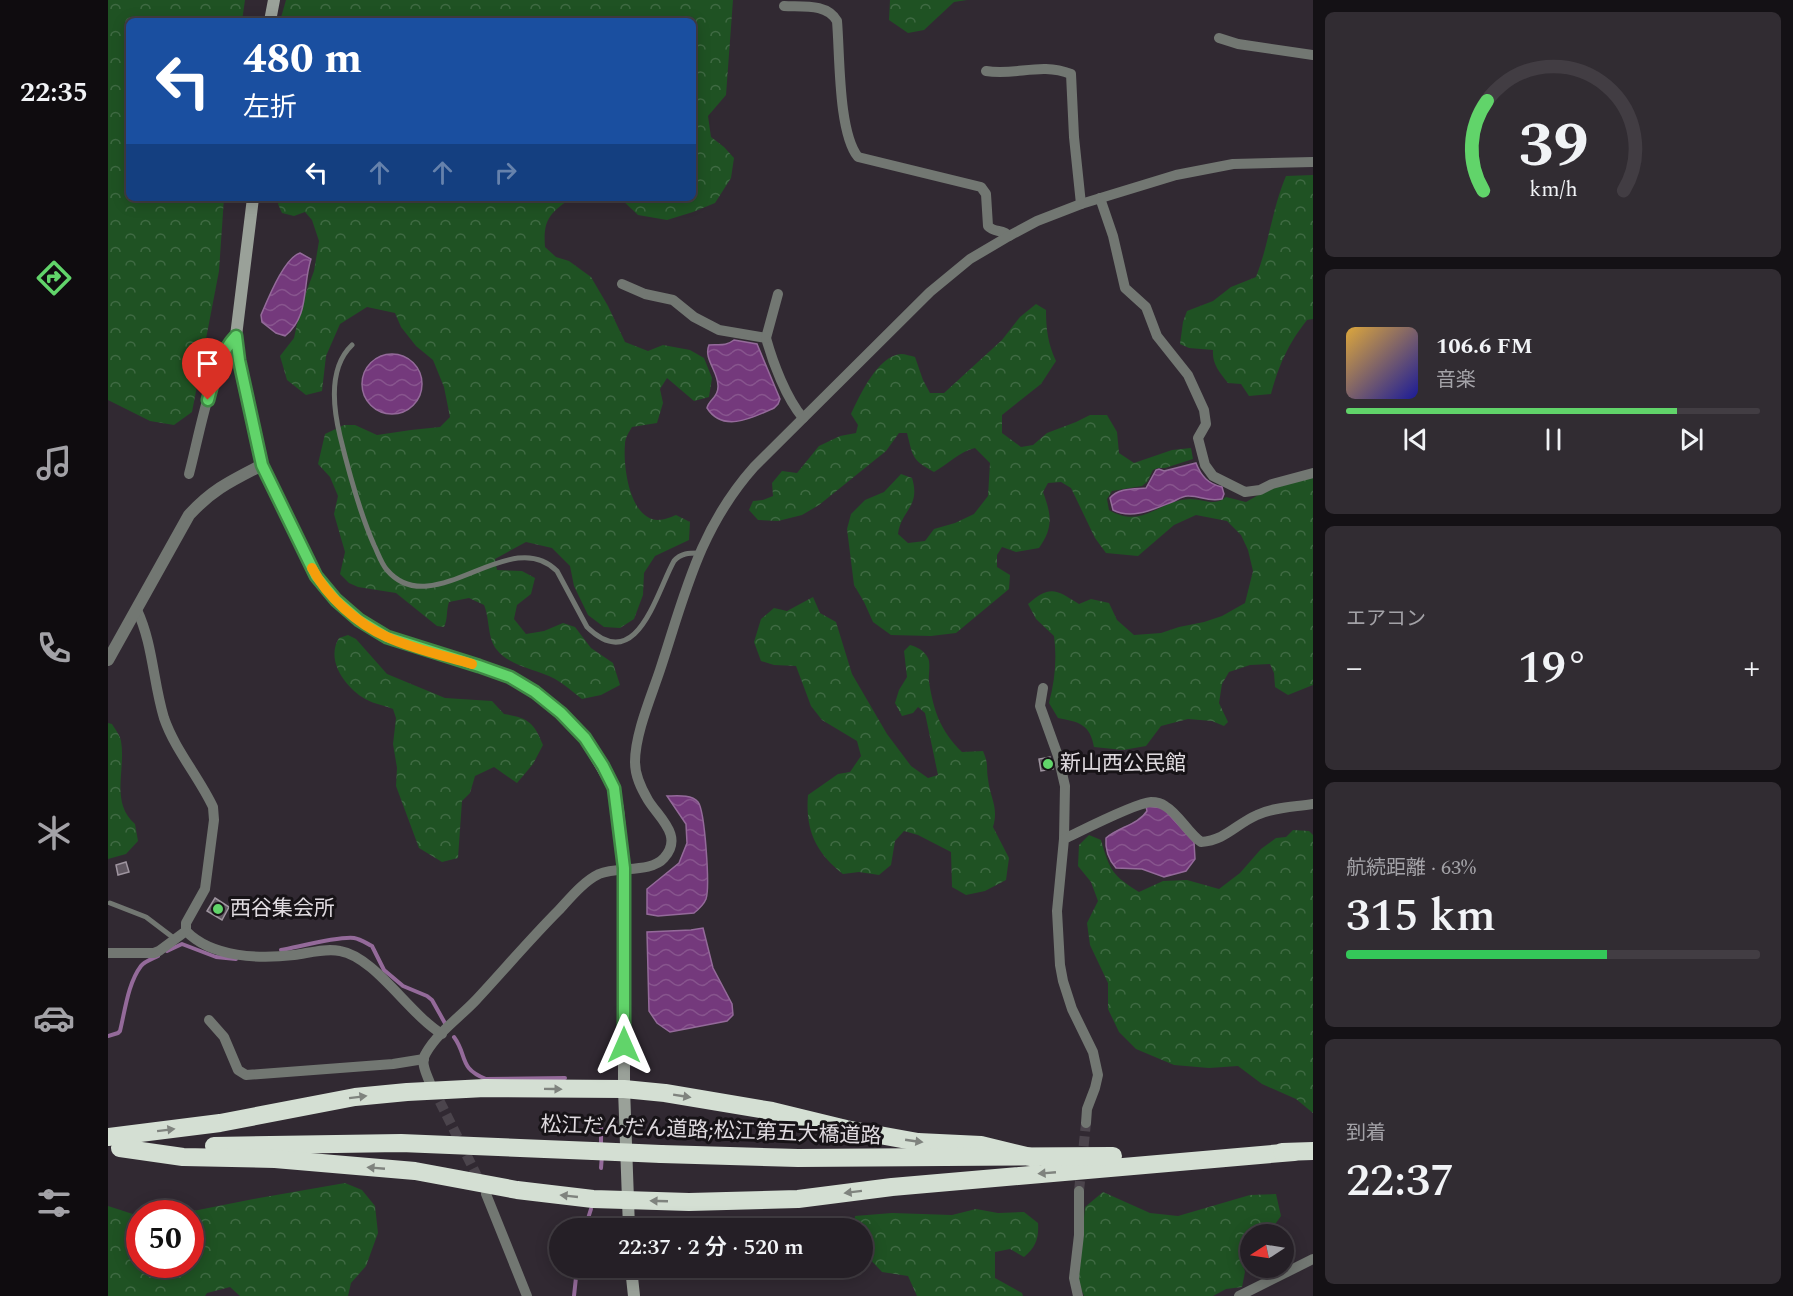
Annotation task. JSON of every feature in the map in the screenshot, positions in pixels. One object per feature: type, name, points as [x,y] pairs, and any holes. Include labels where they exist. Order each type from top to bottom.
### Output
[{"type":"highway","points":[[112,1145],[355,1097],[485,1088],[624,1089],[664,1093],[772,1111],[846,1129],[918,1142],[981,1145],[1035,1158]]},
{"type":"highway","name":"松江だんだん道路;松江第五大橋道路","points":[[112,1145],[401,1143],[810,1158],[1035,1158],[1313,1151]]},
{"type":"highway","points":[[112,1145],[183,1157],[275,1159],[415,1171],[518,1190],[593,1199],[729,1202],[798,1199],[892,1187],[1294,1152]]},
{"type":"main road","points":[[271,18],[274,0]]},
{"type":"main road","points":[[253,201],[236,336],[239,360],[262,465],[316,576],[336,600],[359,620],[387,637],[510,677],[535,692],[561,713],[585,738],[614,788],[624,868],[624,1089],[628,1218]]},
{"type":"main road","points":[[632,1278],[634,1296]]},
{"type":"street","points":[[784,6],[822,9],[830,12],[837,21],[842,111],[853,149],[858,157],[981,187],[986,194],[988,226],[1009,236]]},
{"type":"street","points":[[1218,38],[1238,44],[1313,55]]},
{"type":"street","points":[[986,71],[1006,73],[1047,68],[1071,74],[1074,137],[1081,204]]},
{"type":"street","points":[[430,1083],[424,1068],[426,1053],[579,889],[598,874],[624,868],[651,867],[662,861],[669,852],[670,831],[636,778],[634,761],[642,721],[699,553],[712,524],[735,489],[802,418],[930,292],[970,259],[1037,221],[1081,204],[1176,175],[1233,164],[1313,162]]},
{"type":"street","points":[[1100,198],[1113,236],[1125,288],[1146,307],[1157,336],[1188,375],[1204,410],[1206,424],[1198,438],[1201,455],[1213,476],[1245,492],[1260,490],[1272,484],[1313,473]]},
{"type":"street","points":[[621,284],[645,294],[673,300],[694,317],[719,330],[766,338]]},
{"type":"street","points":[[778,294],[766,338],[795,409],[802,418]]},
{"type":"street","points":[[189,474],[217,369],[228,345],[236,336]]},
{"type":"street","points":[[108,660],[189,515],[206,496],[262,465]]},
{"type":"street","points":[[137,610],[150,645],[165,719],[173,738],[213,807],[214,820],[205,889],[186,923],[186,931]]},
{"type":"street","points":[[1043,688],[1040,706],[1058,756],[1065,786],[1064,839],[1057,911],[1060,965],[1072,1009],[1093,1053],[1098,1075],[1087,1109],[1086,1123]]},
{"type":"street","points":[[1064,839],[1152,802],[1168,808],[1201,842],[1220,838],[1256,815],[1313,804]]},
{"type":"street","points":[[108,953],[143,952],[150,954],[159,951],[186,931]]},
{"type":"street","points":[[186,931],[205,945],[219,951],[233,953],[277,956],[332,950],[347,953],[367,965],[427,1024],[442,1034]]},
{"type":"street","points":[[209,1020],[224,1037],[238,1070],[246,1075],[393,1064],[424,1059]]},
{"type":"street","points":[[1078,1296],[1074,1278],[1079,1235],[1079,1191]]},
{"type":"street","points":[[486,1194],[527,1296]]},
{"type":"street","points":[[1239,1296],[1313,1259]]},
{"type":"lane","points":[[352,345],[344,353],[339,366],[335,392],[335,416],[366,526],[384,568],[394,578],[417,587],[433,586],[503,562],[532,557],[550,564],[556,571],[587,627],[595,634],[615,642],[625,641],[642,629],[678,556],[686,553],[699,553]]},
{"type":"lane","points":[[110,903],[146,917],[175,939]]},
{"type":"green space","points":[[108,0],[245,0],[242,18],[126,18],[126,201],[224,201],[219,271],[192,412],[174,425],[150,421],[108,400]]},
{"type":"green space","points":[[286,0],[733,0],[726,95],[708,116],[711,137],[734,158],[731,178],[715,203],[667,220],[638,215],[623,201],[696,201],[696,18],[281,18]]},
{"type":"green space","points":[[890,0],[967,0],[954,2],[924,30],[908,33],[889,20]]},
{"type":"green space","points":[[1313,175],[1313,319],[1307,320],[1289,346],[1271,394],[1249,396],[1241,384],[1228,383],[1215,364],[1213,350],[1189,348],[1180,344],[1183,322],[1187,311],[1213,301],[1231,287],[1256,277],[1286,176]]},
{"type":"green space","points":[[279,201],[567,201],[549,218],[545,230],[545,247],[556,257],[569,261],[591,277],[625,342],[648,351],[663,345],[690,350],[704,358],[712,378],[709,397],[694,401],[667,378],[660,389],[663,403],[657,423],[632,427],[627,435],[625,465],[627,477],[634,501],[640,511],[658,520],[676,515],[690,522],[689,540],[655,556],[644,573],[643,595],[634,619],[620,628],[604,627],[588,615],[574,586],[570,566],[552,548],[526,542],[495,559],[497,570],[522,571],[535,578],[531,594],[517,605],[514,619],[526,634],[544,631],[563,623],[575,627],[591,648],[613,663],[620,685],[601,695],[582,699],[555,679],[503,656],[492,640],[484,605],[469,598],[449,602],[444,627],[437,626],[396,593],[358,587],[349,583],[340,574],[345,552],[334,514],[338,496],[330,477],[318,464],[325,434],[344,425],[355,425],[377,435],[440,427],[450,417],[444,387],[433,360],[416,346],[401,327],[395,313],[367,307],[340,324],[326,356],[322,391],[306,395],[287,380],[280,356],[294,338],[301,306],[314,271],[319,241],[312,220],[305,212],[294,216],[282,213]]},
{"type":"green space","points":[[1036,304],[1046,310],[1048,336],[1056,361],[1041,384],[1002,415],[1002,433],[1021,447],[1033,445],[1047,433],[1090,415],[1107,415],[1117,432],[1119,453],[1134,463],[1172,450],[1191,448],[1193,459],[1153,470],[1147,482],[1142,486],[1112,491],[1107,499],[1109,510],[1132,517],[1190,499],[1217,502],[1226,497],[1246,502],[1269,489],[1313,477],[1313,685],[1288,695],[1275,687],[1274,673],[1270,664],[1250,665],[1229,672],[1222,684],[1219,703],[1228,722],[1224,726],[1212,721],[1188,719],[1161,726],[1146,746],[1123,750],[1094,747],[1090,733],[1082,725],[1058,718],[1049,703],[1055,670],[1054,636],[1036,619],[1028,604],[1042,594],[1054,591],[1079,604],[1091,599],[1109,603],[1117,620],[1134,635],[1161,633],[1222,616],[1245,603],[1253,571],[1248,550],[1241,535],[1227,521],[1196,515],[1174,525],[1138,556],[1106,553],[1095,538],[1071,488],[1061,482],[1048,483],[1043,492],[1050,520],[1047,533],[1039,548],[1016,552],[1002,547],[997,555],[997,567],[1010,575],[1009,589],[956,633],[931,636],[891,635],[873,622],[854,585],[847,529],[851,514],[865,500],[884,492],[901,474],[912,478],[914,488],[912,502],[898,534],[908,543],[925,541],[934,529],[974,514],[988,496],[990,463],[975,448],[959,455],[934,472],[914,457],[907,433],[899,433],[886,451],[819,505],[802,515],[778,521],[758,520],[749,510],[753,501],[773,496],[772,483],[782,471],[797,473],[819,446],[840,436],[856,433],[858,425],[851,414],[870,378],[885,361],[901,354],[915,357],[930,393],[944,393],[1002,340],[1020,317]]},
{"type":"green space","points":[[813,597],[820,613],[836,622],[852,674],[887,734],[911,766],[928,778],[938,775],[925,713],[918,707],[913,713],[902,716],[895,703],[899,690],[907,677],[904,651],[910,645],[920,649],[926,655],[933,702],[943,728],[962,752],[983,751],[985,756],[995,808],[993,827],[1009,858],[1006,880],[985,891],[966,895],[952,887],[951,852],[918,835],[904,831],[895,841],[891,865],[879,875],[859,872],[843,874],[819,849],[808,819],[808,795],[838,774],[850,772],[861,756],[857,741],[822,720],[811,706],[796,666],[774,665],[761,661],[754,642],[761,619],[774,608],[787,611]]},
{"type":"green space","points":[[348,635],[356,639],[387,674],[445,698],[492,701],[504,714],[529,722],[540,737],[543,745],[533,764],[517,783],[494,767],[475,776],[470,793],[462,801],[458,858],[442,862],[419,848],[396,786],[397,768],[393,744],[396,718],[393,709],[369,701],[355,692],[343,678],[336,662],[335,646],[339,638]]},
{"type":"green space","points":[[108,723],[112,724],[119,734],[122,752],[121,796],[127,815],[135,824],[138,841],[126,854],[108,859]]},
{"type":"green space","points":[[1293,830],[1309,831],[1313,835],[1313,1113],[1296,1099],[1262,1084],[1238,1066],[1209,1068],[1174,1065],[1136,1049],[1119,1032],[1108,1009],[1108,983],[1090,945],[1087,923],[1098,901],[1091,882],[1078,866],[1079,845],[1089,835],[1101,840],[1110,866],[1117,876],[1139,892],[1163,881],[1187,880],[1219,889],[1240,873],[1261,849],[1276,838],[1286,837]]},
{"type":"green space","points":[[345,1183],[362,1190],[375,1206],[378,1233],[366,1266],[351,1283],[348,1296],[240,1296],[230,1287],[207,1293],[205,1296],[108,1296],[108,1206],[126,1212],[126,1278],[204,1278],[204,1209]]},
{"type":"green space","points":[[1103,1192],[1150,1213],[1178,1216],[1250,1195],[1276,1194],[1281,1216],[1275,1224],[1240,1224],[1240,1278],[1244,1278],[1242,1287],[1226,1289],[1213,1296],[1084,1296],[1078,1281],[1085,1207]]},
{"type":"green space","points":[[976,1209],[998,1213],[1024,1212],[1038,1223],[1036,1242],[1024,1257],[1010,1249],[995,1252],[995,1278],[1022,1293],[1023,1296],[917,1296],[908,1276],[882,1272],[873,1263],[873,1218],[855,1218],[855,1216],[892,1213],[952,1215]]},
{"type":"water","points":[[300,253],[311,259],[304,300],[298,319],[285,336],[276,333],[262,322],[261,315],[282,271],[294,256]]},
{"type":"water","points":[[734,340],[757,344],[780,399],[774,408],[747,419],[729,422],[714,416],[707,408],[717,394],[718,387],[708,350],[709,345],[725,344]]},
{"type":"water","points":[[392,354],[413,363],[422,384],[413,405],[392,414],[371,405],[362,384],[371,363]]},
{"type":"water","points":[[1196,463],[1206,479],[1222,487],[1224,494],[1222,499],[1212,500],[1187,496],[1158,508],[1135,514],[1113,510],[1110,498],[1117,492],[1146,488],[1156,470],[1164,471]]},
{"type":"water","points":[[667,796],[695,799],[701,808],[705,833],[707,892],[704,903],[694,913],[658,916],[647,914],[647,889],[679,863],[687,843],[686,824]]},
{"type":"water","points":[[1146,806],[1163,808],[1194,842],[1195,859],[1186,871],[1164,877],[1142,869],[1116,868],[1111,861],[1106,838],[1143,816],[1147,811]]},
{"type":"water","points":[[703,928],[713,968],[732,1004],[733,1015],[727,1021],[670,1032],[657,1023],[649,1011],[647,932]]},
{"type":"building","name":"新山西公民館","points":[[1050,757],[1053,769],[1041,771],[1039,759]]},
{"type":"building","points":[[126,862],[129,872],[118,875],[116,865]]},
{"type":"building","name":"西谷集会所","points":[[215,898],[229,907],[222,920],[207,911]]},
{"type":"waterway","points":[[281,950],[338,939],[361,940],[372,946],[384,970],[403,986],[432,1000],[446,1025]]},
{"type":"waterway","points":[[167,951],[182,944],[216,957],[236,959]]},
{"type":"waterway","points":[[108,1036],[120,1031],[133,981],[141,966],[158,956]]},
{"type":"waterway","points":[[454,1037],[467,1066],[486,1079],[565,1078]]},
{"type":"waterway","points":[[601,1116],[601,1145]]},
{"type":"waterway","points":[[601,1168],[602,1155]]},
{"type":"waterway","points":[[588,1218],[591,1209]]},
{"type":"waterway","points":[[574,1296],[576,1278]]},
{"type":"tunnel","points":[[433,1088],[481,1184]]},
{"type":"tunnel","points":[[1079,1191],[1086,1123]]},
{"type":"slow traffic","points":[[312,568],[336,600],[359,620],[387,637],[472,664]]},
{"type":"place","name":"新山西公民館","points":[[1048,764]]},
{"type":"place","name":"西谷集会所","points":[[218,909]]},
{"type":"route","points":[[208,400],[223,355],[236,336],[247,400],[262,465],[316,576],[336,600],[359,620],[387,637],[510,677],[535,692],[561,713],[585,738],[614,788],[618,810],[624,868],[624,1045]]}]
